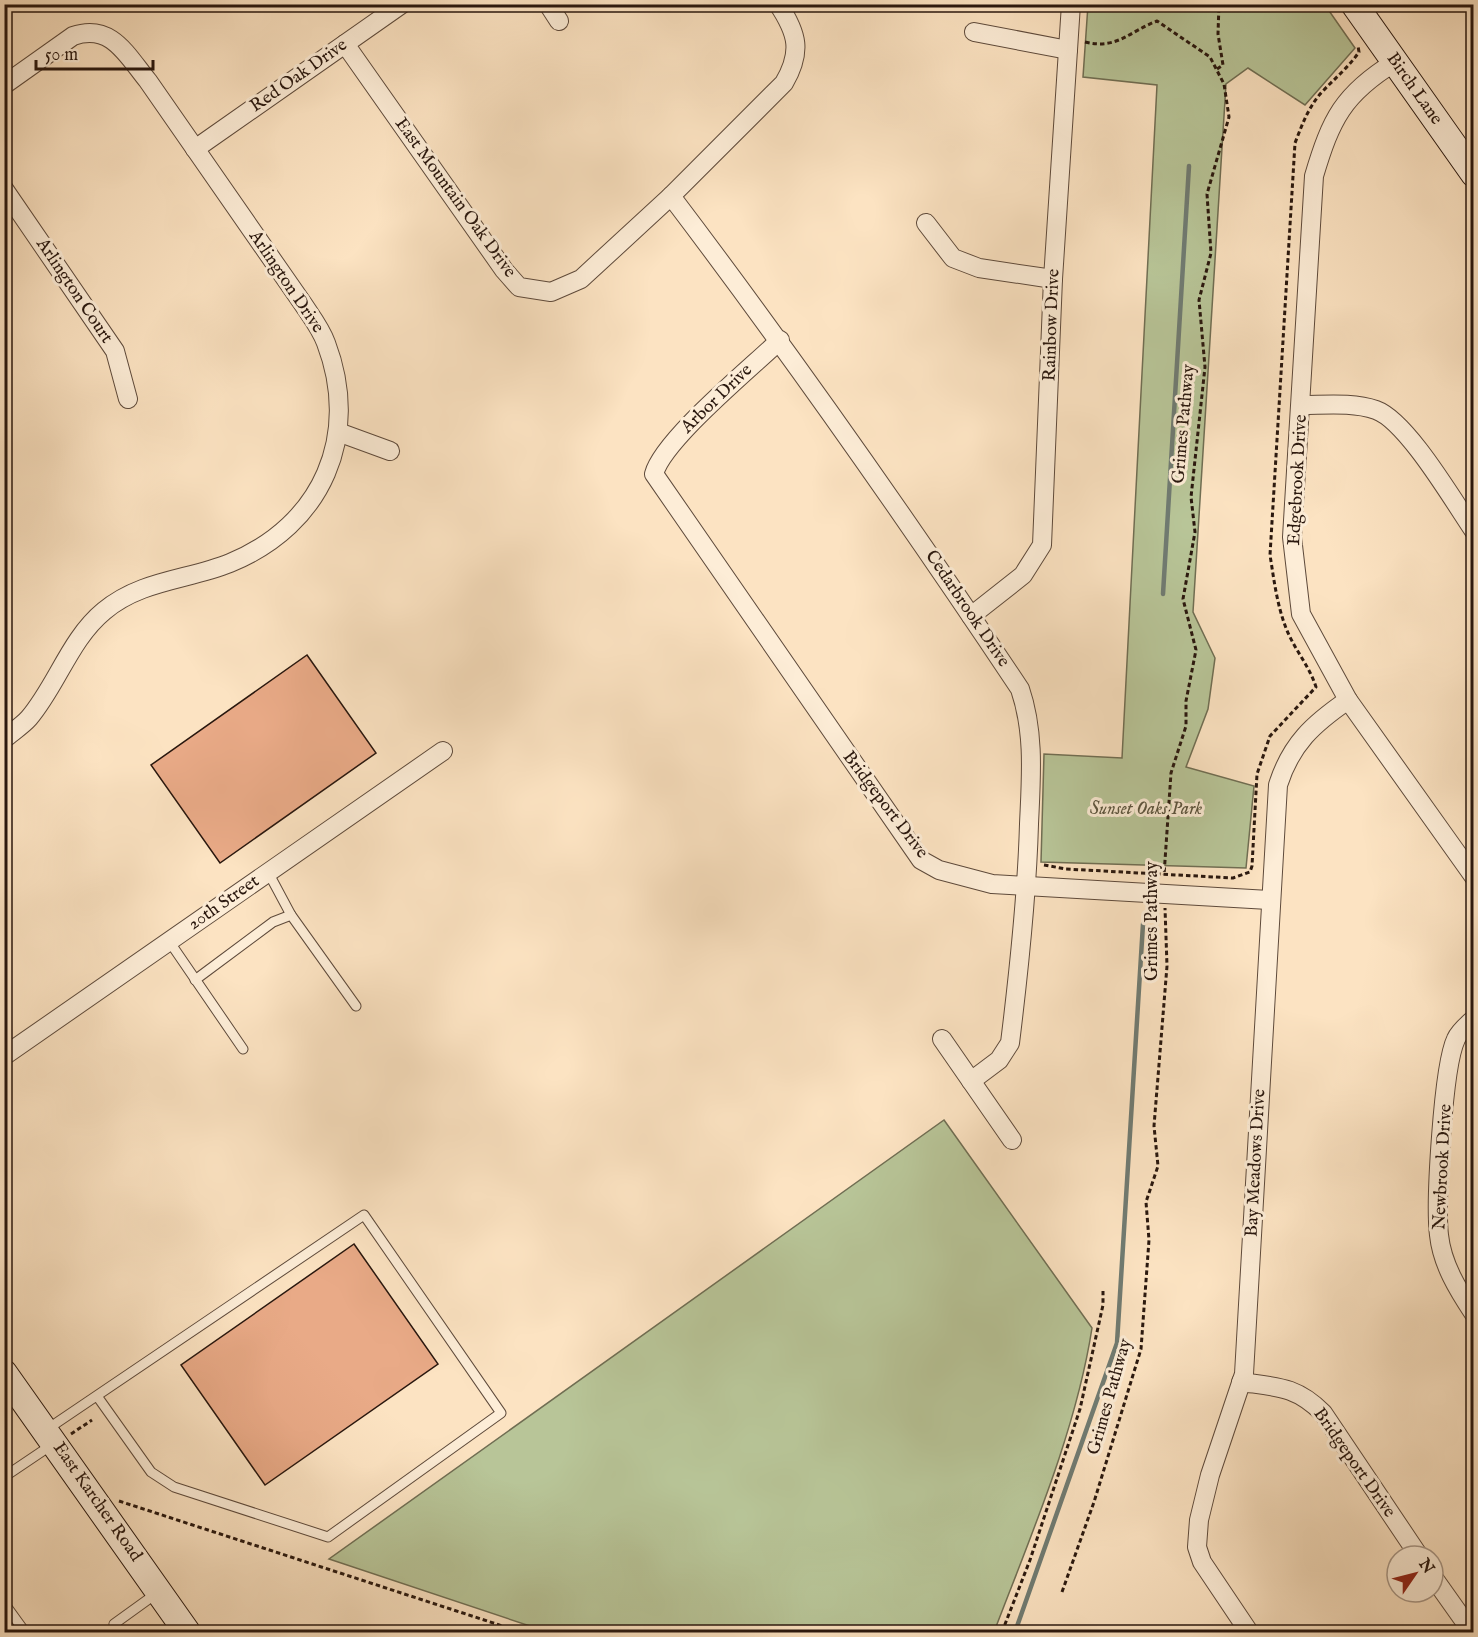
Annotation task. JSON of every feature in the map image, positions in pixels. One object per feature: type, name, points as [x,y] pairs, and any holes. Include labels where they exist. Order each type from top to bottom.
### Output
[{"type":"street","name":"Red Oak Drive","points":[[195,148],[402,4]]},
{"type":"street","points":[[548,4],[559,21]]},
{"type":"street","name":"East Mountain Oak Drive","points":[[345,44],[504,270],[519,287],[550,292],[582,279],[671,196],[784,83],[794,66],[797,52],[794,35],[778,4]]},
{"type":"street","name":"Rainbow Drive","points":[[972,616],[1023,575],[1042,545],[1053,279],[1077,48],[1071,4]]},
{"type":"street","name":"Birch Lane","points":[[1354,4],[1473,174]]},
{"type":"street","name":"Arlington Drive","points":[[4,85],[73,36],[98,32],[108,37],[124,51],[195,148],[326,340],[336,375],[338,432],[332,462],[312,498],[297,517],[264,545],[245,556],[227,564],[147,585],[105,610],[86,628],[28,718],[4,739]]},
{"type":"street","points":[[974,32],[1077,48]]},
{"type":"street","name":"Edgebrook Drive","points":[[1395,62],[1370,78],[1343,107],[1327,132],[1314,176],[1302,405],[1292,537],[1296,590],[1301,614],[1348,700],[1473,877]]},
{"type":"street","name":"Arlington Court","points":[[4,189],[115,351],[128,399]]},
{"type":"street","name":"Cedarbrook Drive","points":[[671,196],[780,340],[1020,688],[1028,712],[1032,751],[1027,887],[1010,1043],[999,1060],[971,1082]]},
{"type":"street","points":[[926,223],[953,258],[979,268],[1053,279]]},
{"type":"street","name":"Arbor Drive","points":[[657,461],[673,442],[780,340]]},
{"type":"street","points":[[1302,405],[1340,405],[1377,410],[1399,426],[1473,531]]},
{"type":"street","points":[[338,432],[390,451]]},
{"type":"street","name":"Bridgeport Drive","points":[[657,461],[654,474],[921,860],[949,873],[992,884],[1269,900]]},
{"type":"street","name":"Bay Meadows Drive","points":[[1246,1631],[1202,1562],[1197,1547],[1199,1520],[1210,1475],[1244,1374],[1269,900],[1278,785],[1285,762],[1299,741],[1326,716],[1348,700]]},
{"type":"street","name":"20th Street","points":[[4,1056],[443,751]]},
{"type":"street","name":"Newbrook Drive","points":[[1473,1018],[1456,1039],[1449,1065],[1438,1187],[1438,1235],[1443,1255],[1455,1285],[1473,1314]]},
{"type":"street","points":[[942,1039],[1012,1140]]},
{"type":"street","name":"East Karcher Road","points":[[4,1373],[99,1504],[187,1632]]},
{"type":"street","name":"Bridgeport Drive","points":[[1241,1382],[1293,1390],[1312,1401],[1323,1413],[1411,1544]]},
{"type":"street","points":[[1445,1593],[1472,1632]]},
{"type":"lane","points":[[268,872],[291,915],[356,1006]]},
{"type":"lane","points":[[195,980],[273,922],[291,915]]},
{"type":"lane","points":[[169,941],[243,1049]]},
{"type":"lane","points":[[4,1477],[97,1396],[364,1215],[501,1413],[328,1537],[174,1487],[152,1472],[97,1396]]},
{"type":"lane","points":[[119,1632],[114,1624],[159,1592]]},
{"type":"lane","points":[[4,1603],[25,1632]]},
{"type":"path","name":"Grimes Pathway","points":[[1217,69],[1224,65],[1218,34],[1219,4]]},
{"type":"path","name":"Grimes Pathway","points":[[1062,1593],[1094,1502],[1141,1349],[1149,1240],[1146,1202],[1158,1166],[1154,1126],[1167,966],[1166,915],[1162,893],[1171,773],[1185,726],[1186,701],[1196,650],[1183,599],[1194,552],[1196,532],[1191,497],[1205,367],[1199,300],[1211,253],[1207,194],[1229,117],[1224,84],[1210,57],[1157,21],[1119,42],[1077,48]]},
{"type":"path","points":[[1039,858],[1044,865],[1066,869],[1233,878],[1250,872],[1257,812],[1257,774],[1270,736],[1316,687],[1311,671],[1287,630],[1276,597],[1270,555],[1295,143],[1307,113],[1320,94],[1349,66],[1359,52],[1356,39]]},
{"type":"path","points":[[1002,1632],[1030,1560],[1080,1409],[1103,1305],[1103,1291]]},
{"type":"path","points":[[99,1504],[109,1498],[521,1632]]},
{"type":"green space","name":"Sunset Oaks Park","points":[[1088,5],[1325,5],[1355,48],[1305,105],[1248,68],[1226,84],[1193,612],[1215,658],[1208,709],[1186,767],[1254,786],[1246,868],[1041,862],[1044,754],[1122,758],[1157,85],[1083,77]]},
{"type":"green space","points":[[944,1120],[1092,1328],[1085,1367],[1064,1444],[994,1632],[548,1632],[329,1559]]},
{"type":"building","points":[[307,655],[376,753],[220,863],[151,765]]},
{"type":"building","points":[[354,1244],[438,1364],[265,1485],[181,1365]]},
{"type":"waterway","points":[[1163,594],[1189,166]]},
{"type":"waterway","points":[[1015,1632],[1117,1343],[1143,924]]}]
